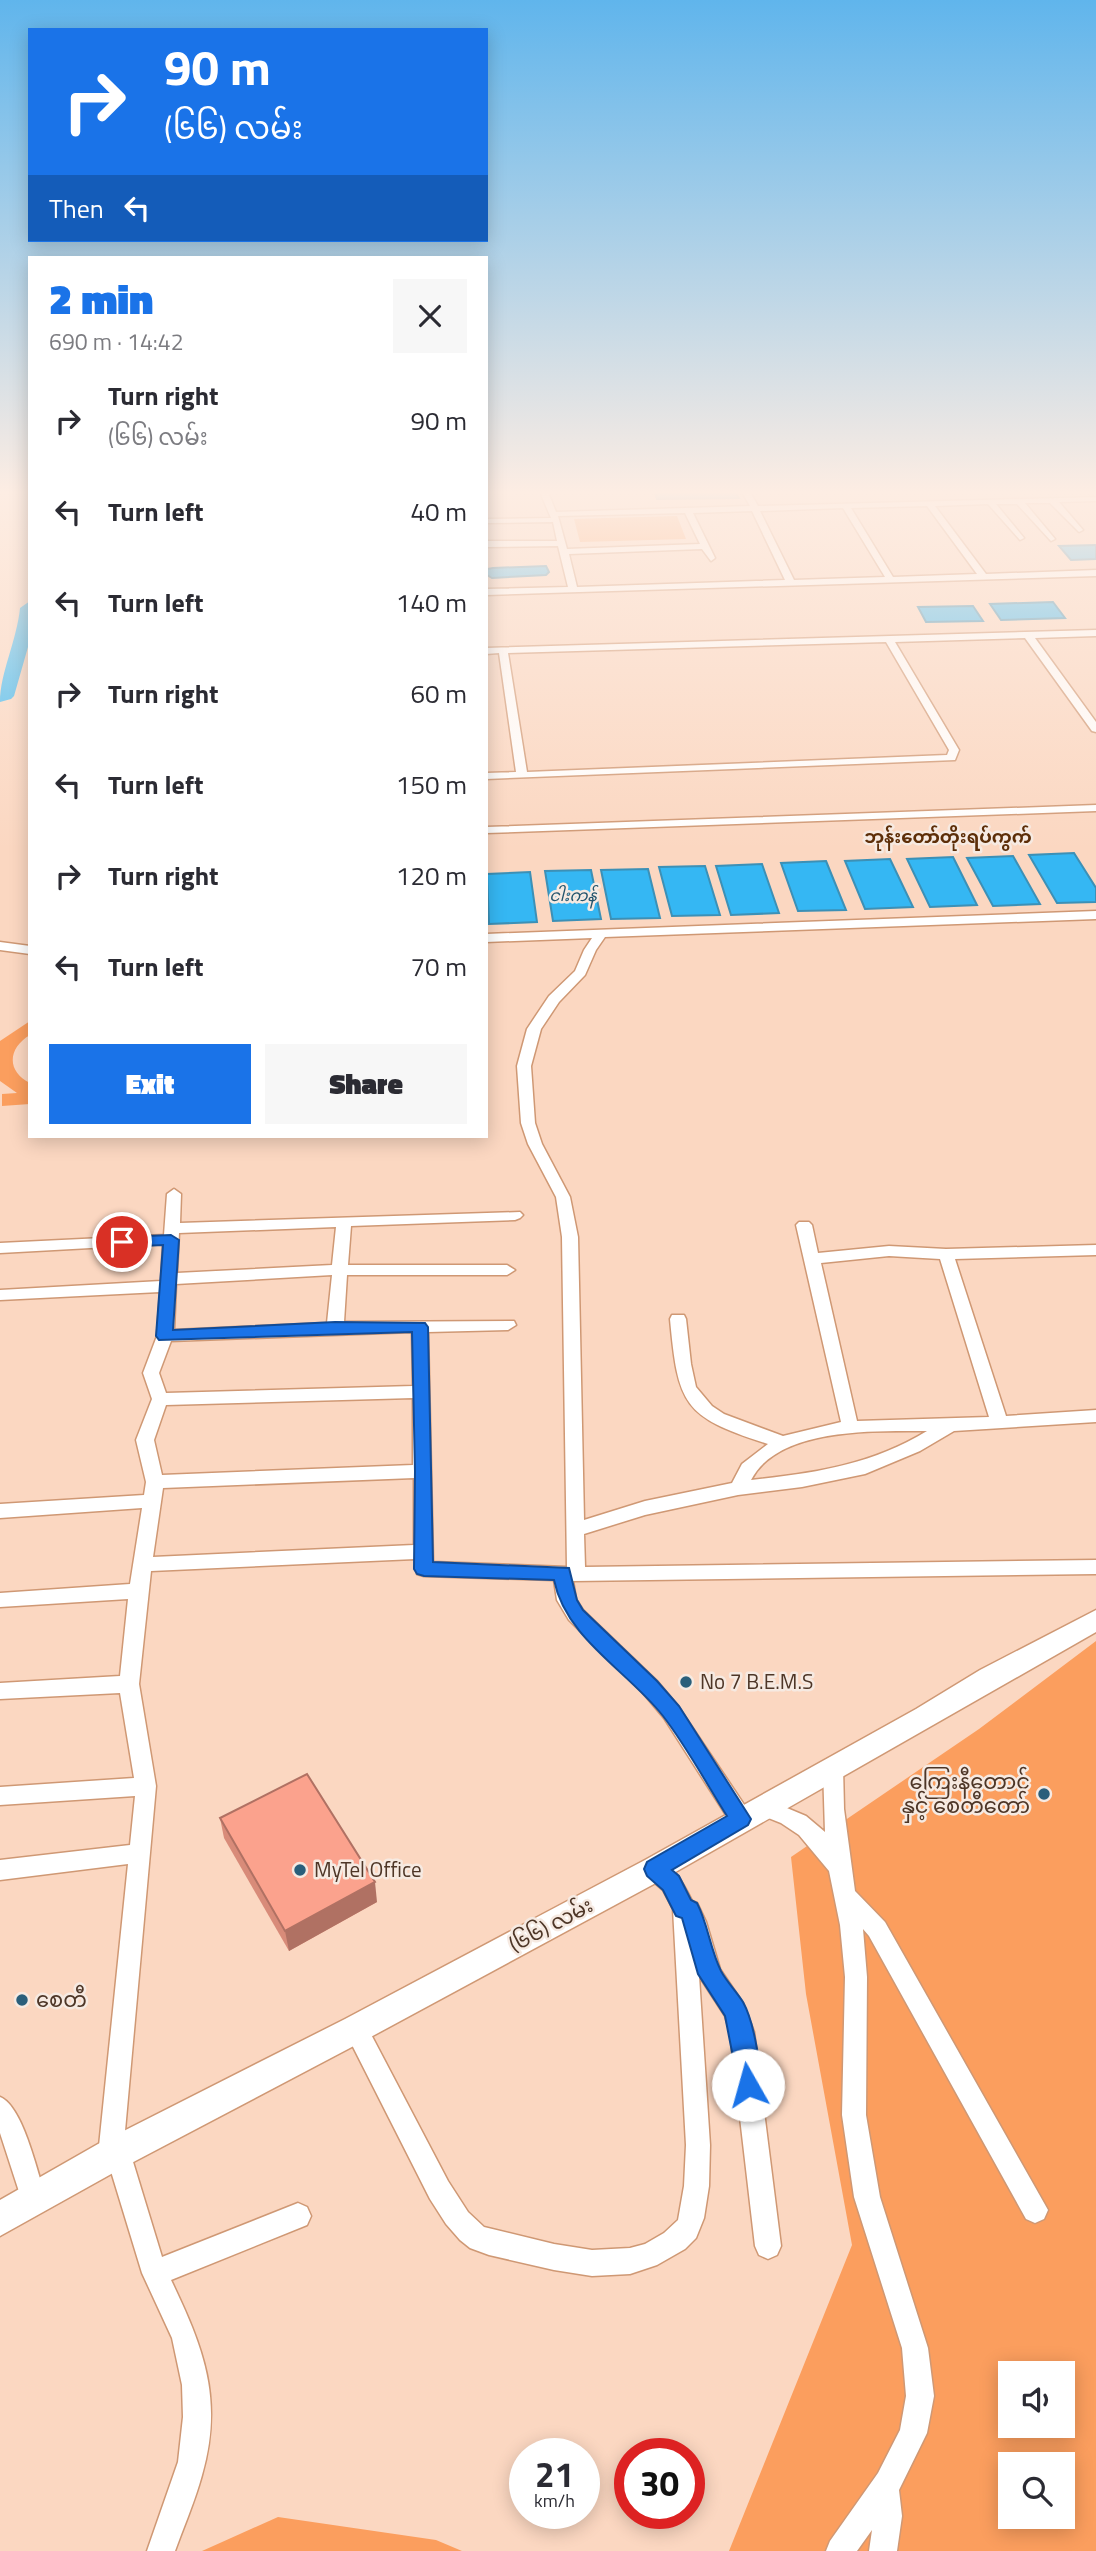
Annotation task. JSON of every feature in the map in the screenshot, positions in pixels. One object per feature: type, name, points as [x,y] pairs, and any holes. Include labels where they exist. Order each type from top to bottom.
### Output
[{"type":"street","points":[[488,651],[1096,633]]},
{"type":"street","points":[[1028,635],[1096,729]]},
{"type":"street","points":[[488,776],[951,758],[954,750],[889,639]]},
{"type":"street","points":[[503,650],[522,775]]},
{"type":"street","points":[[488,830],[1096,808]]},
{"type":"street","points":[[488,939],[1096,915]]},
{"type":"street","points":[[602,933],[590,950],[581,972],[554,999],[534,1029],[524,1066],[528,1123],[535,1144],[563,1197],[570,1237],[574,1530],[568,1600],[576,1615],[650,1687],[752,1813],[795,1818],[807,1826],[825,1846],[839,1869]]},
{"type":"street","points":[[0,946],[28,950]]},
{"type":"street","points":[[161,2551],[190,2471],[198,2408],[193,2365],[178,2323],[155,2273],[114,2154],[146,1786],[129,1684],[138,1591],[154,1492],[145,1440],[160,1399],[151,1373],[164,1336],[174,1194]]},
{"type":"street","points":[[0,1248],[344,1221],[515,1215]]},
{"type":"street","points":[[335,1328],[344,1221]]},
{"type":"street","points":[[804,1225],[850,1426]]},
{"type":"street","points":[[811,1259],[889,1251],[946,1255],[1096,1250]]},
{"type":"street","points":[[946,1255],[999,1422]]},
{"type":"street","points":[[0,1296],[339,1270],[507,1270]]},
{"type":"street","points":[[678,1319],[687,1387],[706,1411],[736,1426],[785,1443]]},
{"type":"street","points":[[164,1336],[335,1328],[508,1325]]},
{"type":"street","points":[[420,1327],[424,1569],[569,1574],[1096,1567]]},
{"type":"street","points":[[160,1399],[421,1392]]},
{"type":"street","points":[[738,1488],[748,1469],[785,1443],[850,1426],[950,1425],[1096,1416]]},
{"type":"street","points":[[574,1530],[645,1508],[738,1488],[802,1481],[865,1468],[905,1451],[950,1425]]},
{"type":"street","points":[[0,1511],[154,1492],[424,1471]]},
{"type":"street","points":[[144,1564],[424,1552]]},
{"type":"street","points":[[0,1600],[138,1591]]},
{"type":"street","name":"(၆၆) လမ်း","points":[[0,2219],[114,2154],[356,2029],[655,1869],[1096,1620]]},
{"type":"street","points":[[0,1691],[129,1684]]},
{"type":"street","points":[[833,1767],[833,1809],[839,1869],[856,1977],[854,2116],[867,2197],[915,2348],[920,2396],[913,2433],[885,2487],[840,2551]]},
{"type":"street","points":[[0,1796],[146,1786]]},
{"type":"street","points":[[2,1873],[141,1853]]},
{"type":"street","points":[[356,2029],[439,2190],[453,2214],[477,2238],[557,2258],[601,2265],[618,2264],[657,2253],[678,2240],[690,2224],[698,2172],[684,1908],[671,1883],[655,1869]]},
{"type":"street","points":[[844,1895],[877,1929],[1035,2210]]},
{"type":"street","points":[[684,1908],[690,1910],[710,1974],[729,2000],[742,2032],[768,2246]]},
{"type":"street","points":[[0,2109],[11,2129],[34,2200]]},
{"type":"street","points":[[155,2273],[298,2216]]},
{"type":"street","points":[[883,2551],[888,2516],[885,2487]]},
{"type":"shaded area","points":[[28,1022],[28,1036],[17,1046],[13,1059],[17,1072],[28,1082],[28,1104],[2,1106],[2,1094],[17,1093],[0,1081],[0,1041]]},
{"type":"shaded area","points":[[1096,1641],[1096,2551],[729,2551],[852,2245],[806,1994],[791,1857],[979,1729]]},
{"type":"shaded area","points":[[278,2517],[436,2540],[462,2551],[202,2551]]},
{"type":"water","points":[[920,611],[976,611],[983,621],[926,622]]},
{"type":"water","points":[[995,611],[1060,611],[1065,618],[1001,620]]},
{"type":"water","points":[[1074,853],[1096,888],[1096,902],[1057,903],[1029,855]]},
{"type":"water","points":[[1013,856],[1040,904],[993,906],[967,858]]},
{"type":"water","points":[[953,857],[977,905],[930,907],[907,859]]},
{"type":"water","points":[[890,859],[913,907],[865,909],[845,861]]},
{"type":"water","points":[[826,861],[846,910],[798,911],[781,863]]},
{"type":"water","points":[[762,864],[779,913],[731,915],[716,866]]},
{"type":"water","points":[[705,866],[720,915],[672,916],[659,867]]},
{"type":"water","name":"ငါးကန်","points":[[648,869],[660,918],[611,919],[601,870]]},
{"type":"water","name":"ငါးကန်","points":[[591,870],[601,919],[553,921],[545,871]]},
{"type":"water","name":"ငါးကန်","points":[[530,872],[537,922],[489,924],[488,874]]},
{"type":"building","name":"MyTel Office","points":[[307,1774],[375,1882],[285,1931],[220,1818]]},
{"type":"waterway","points":[[0,697],[6,696],[22,641],[27,611]]},
{"type":"place","name":"No 7 B.E.M.S","points":[[686,1682]]},
{"type":"place","name":"ကြေးနီတောင် နှင့် စေတီတော်","points":[[1044,1794]]},
{"type":"place","name":"MyTel Office","points":[[300,1870]]},
{"type":"place","name":"စေတီ","points":[[22,2000]]},
{"type":"district","name":"ဘုန်းတော်တိုးရပ်ကွက်","points":[[948,837]]},
{"type":"route","points":[[122,1242],[171,1240],[164,1336],[420,1327],[424,1569],[562,1573],[568,1600],[576,1615],[630,1666],[671,1712],[741,1819],[655,1869],[671,1883],[684,1908],[690,1910],[710,1974],[735,2011],[742,2032],[748,2085]]}]
